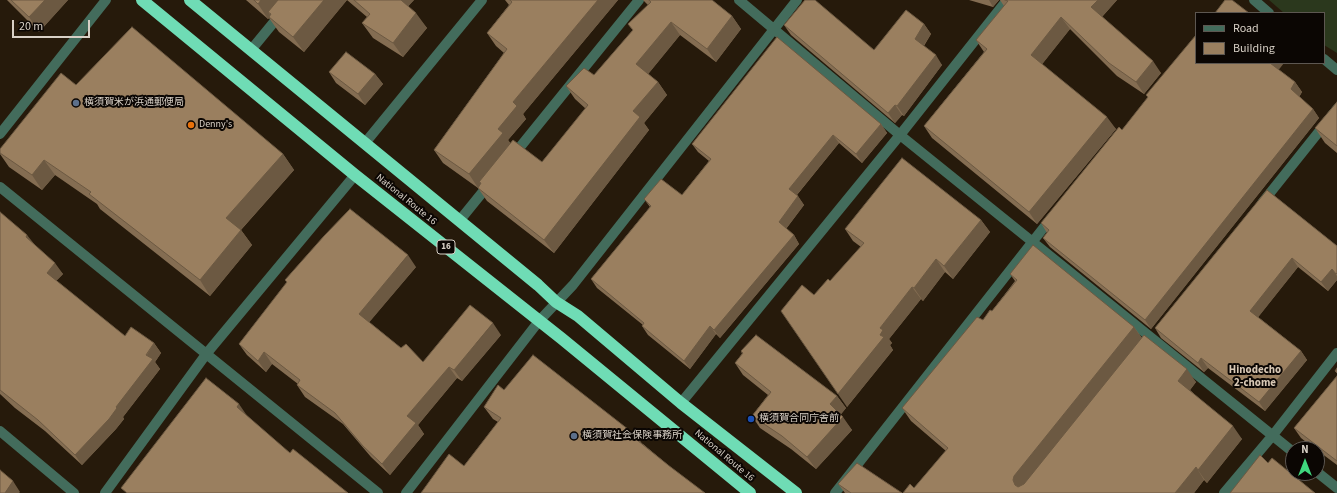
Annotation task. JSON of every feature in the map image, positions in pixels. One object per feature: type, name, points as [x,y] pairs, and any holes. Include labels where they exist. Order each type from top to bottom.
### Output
[{"type":"highway","name":"National Route 16","points":[[142,0],[355,175],[561,338],[750,493]]},
{"type":"highway","name":"National Route 16","points":[[190,0],[460,220],[538,285],[556,302],[578,316],[681,403],[796,493]]},
{"type":"street","points":[[0,134],[106,0]]},
{"type":"street","points":[[251,50],[292,0]]},
{"type":"street","points":[[365,143],[482,0]]},
{"type":"street","points":[[504,165],[639,0]]},
{"type":"street","points":[[739,0],[900,135],[1033,240],[1285,445]]},
{"type":"street","points":[[406,493],[539,321],[573,285],[797,0]]},
{"type":"street","points":[[681,403],[900,135],[1007,0]]},
{"type":"street","points":[[1254,0],[1268,12]]},
{"type":"street","points":[[1325,60],[1337,70]]},
{"type":"street","points":[[1257,209],[1337,109]]},
{"type":"street","points":[[105,493],[207,354],[355,175]]},
{"type":"street","points":[[460,220],[494,178]]},
{"type":"street","points":[[0,187],[378,493]]},
{"type":"street","points":[[835,493],[1058,210]]},
{"type":"street","points":[[1224,493],[1273,435],[1337,353]]},
{"type":"street","points":[[0,431],[74,493]]},
{"type":"street","points":[[1325,478],[1337,488]]},
{"type":"green space","points":[[1269,0],[1337,0],[1337,53],[1325,46],[1325,12],[1283,12]]},
{"type":"building","points":[[11,0],[45,0],[29,17]]},
{"type":"building","points":[[254,0],[261,0],[258,4]]},
{"type":"building","points":[[278,0],[324,0],[293,37],[269,17],[271,14],[268,12]]},
{"type":"building","points":[[354,0],[401,0],[416,13],[393,43],[362,23],[370,14]]},
{"type":"building","points":[[510,0],[598,0],[513,102],[517,106],[498,129],[503,133],[469,174],[434,150],[507,49],[487,33],[512,2]]},
{"type":"building","points":[[649,0],[712,0],[732,16],[707,49],[671,22],[636,64],[658,82],[633,111],[640,117],[544,240],[478,188],[481,183],[479,182],[513,140],[542,162],[588,105],[566,86],[584,68],[594,75],[633,30],[628,24],[651,2]]},
{"type":"building","points":[[805,0],[815,0],[874,50],[906,10],[924,24],[915,39],[936,55],[897,106],[895,105],[888,113],[784,25]]},
{"type":"building","points":[[1005,0],[1098,0],[1091,7],[1153,61],[1136,82],[1109,63],[1061,17],[1031,55],[1107,117],[1029,212],[924,126],[987,49],[976,40],[1008,1]]},
{"type":"building","points":[[1225,0],[1232,0],[1248,12],[1216,12]]},
{"type":"building","points":[[132,27],[283,154],[226,218],[241,230],[200,280],[89,194],[91,192],[44,160],[32,175],[0,153],[0,149],[61,73],[76,85]]},
{"type":"building","points":[[1195,36],[1195,64],[1271,64],[1295,82],[1291,89],[1313,109],[1145,320],[1043,238],[1049,230],[1041,223],[1119,127],[1122,130],[1148,97],[1146,95]]},
{"type":"building","points":[[777,37],[881,124],[856,154],[833,135],[789,189],[798,196],[779,222],[794,235],[714,330],[710,326],[684,361],[642,326],[644,323],[591,279],[651,206],[644,199],[661,179],[682,195],[711,159],[692,144]]},
{"type":"building","points":[[346,52],[375,74],[358,94],[329,72]]},
{"type":"building","points":[[1337,102],[1337,146],[1315,128]]},
{"type":"building","points":[[902,158],[981,220],[944,266],[936,259],[914,288],[912,287],[880,328],[883,330],[880,335],[884,337],[838,394],[781,311],[802,285],[814,295],[828,279],[830,281],[864,243],[845,229]]},
{"type":"building","points":[[1267,190],[1337,246],[1337,273],[1336,274],[1332,269],[1321,282],[1292,258],[1250,311],[1301,351],[1259,402],[1201,358],[1198,363],[1155,328]]},
{"type":"building","points":[[350,209],[408,255],[359,314],[401,348],[406,344],[423,362],[470,305],[493,323],[454,370],[449,367],[407,416],[416,423],[382,464],[363,446],[335,413],[297,385],[300,380],[264,352],[258,361],[239,344],[287,282],[285,280]]},
{"type":"building","points":[[0,212],[27,235],[26,237],[55,263],[47,273],[125,336],[131,327],[154,343],[146,355],[153,359],[116,407],[117,408],[109,419],[75,455],[38,420],[0,390]]},
{"type":"building","points":[[1033,245],[1134,327],[1014,476],[1013,480],[1015,485],[1018,487],[1024,484],[1144,335],[1187,369],[1178,381],[1233,426],[1198,470],[1196,467],[1175,493],[903,493],[910,484],[914,488],[948,448],[902,408],[977,317],[983,320],[1017,280],[1010,274]]},
{"type":"building","points":[[756,335],[837,396],[830,404],[843,417],[807,457],[782,436],[752,416],[771,392],[735,363],[743,353],[741,351]]},
{"type":"building","points":[[533,355],[629,430],[638,438],[637,440],[705,493],[421,493],[449,454],[464,466],[501,418],[484,407],[498,385],[504,390]]},
{"type":"building","points":[[1337,376],[1337,461],[1325,452],[1325,441],[1311,441],[1294,428]]},
{"type":"building","points":[[206,378],[239,404],[237,407],[290,453],[293,449],[348,493],[127,493],[121,488]]},
{"type":"building","points":[[1260,455],[1268,463],[1272,458],[1285,469],[1285,481],[1300,481],[1315,493],[1230,493]]},
{"type":"building","points":[[857,463],[902,493],[851,493],[838,484]]},
{"type":"building","points":[[0,470],[13,481],[5,493],[0,493]]},
{"type":"place","name":"横須賀米が浜通郵便局","points":[[76,103]]},
{"type":"place","name":"Denny's","points":[[191,125]]},
{"type":"place","name":"横須賀合同庁舎前","points":[[751,419]]},
{"type":"place","name":"横須賀社会保険事務所","points":[[574,436]]},
{"type":"district","name":"Hinodecho 2-chome","points":[[1255,377]]}]
